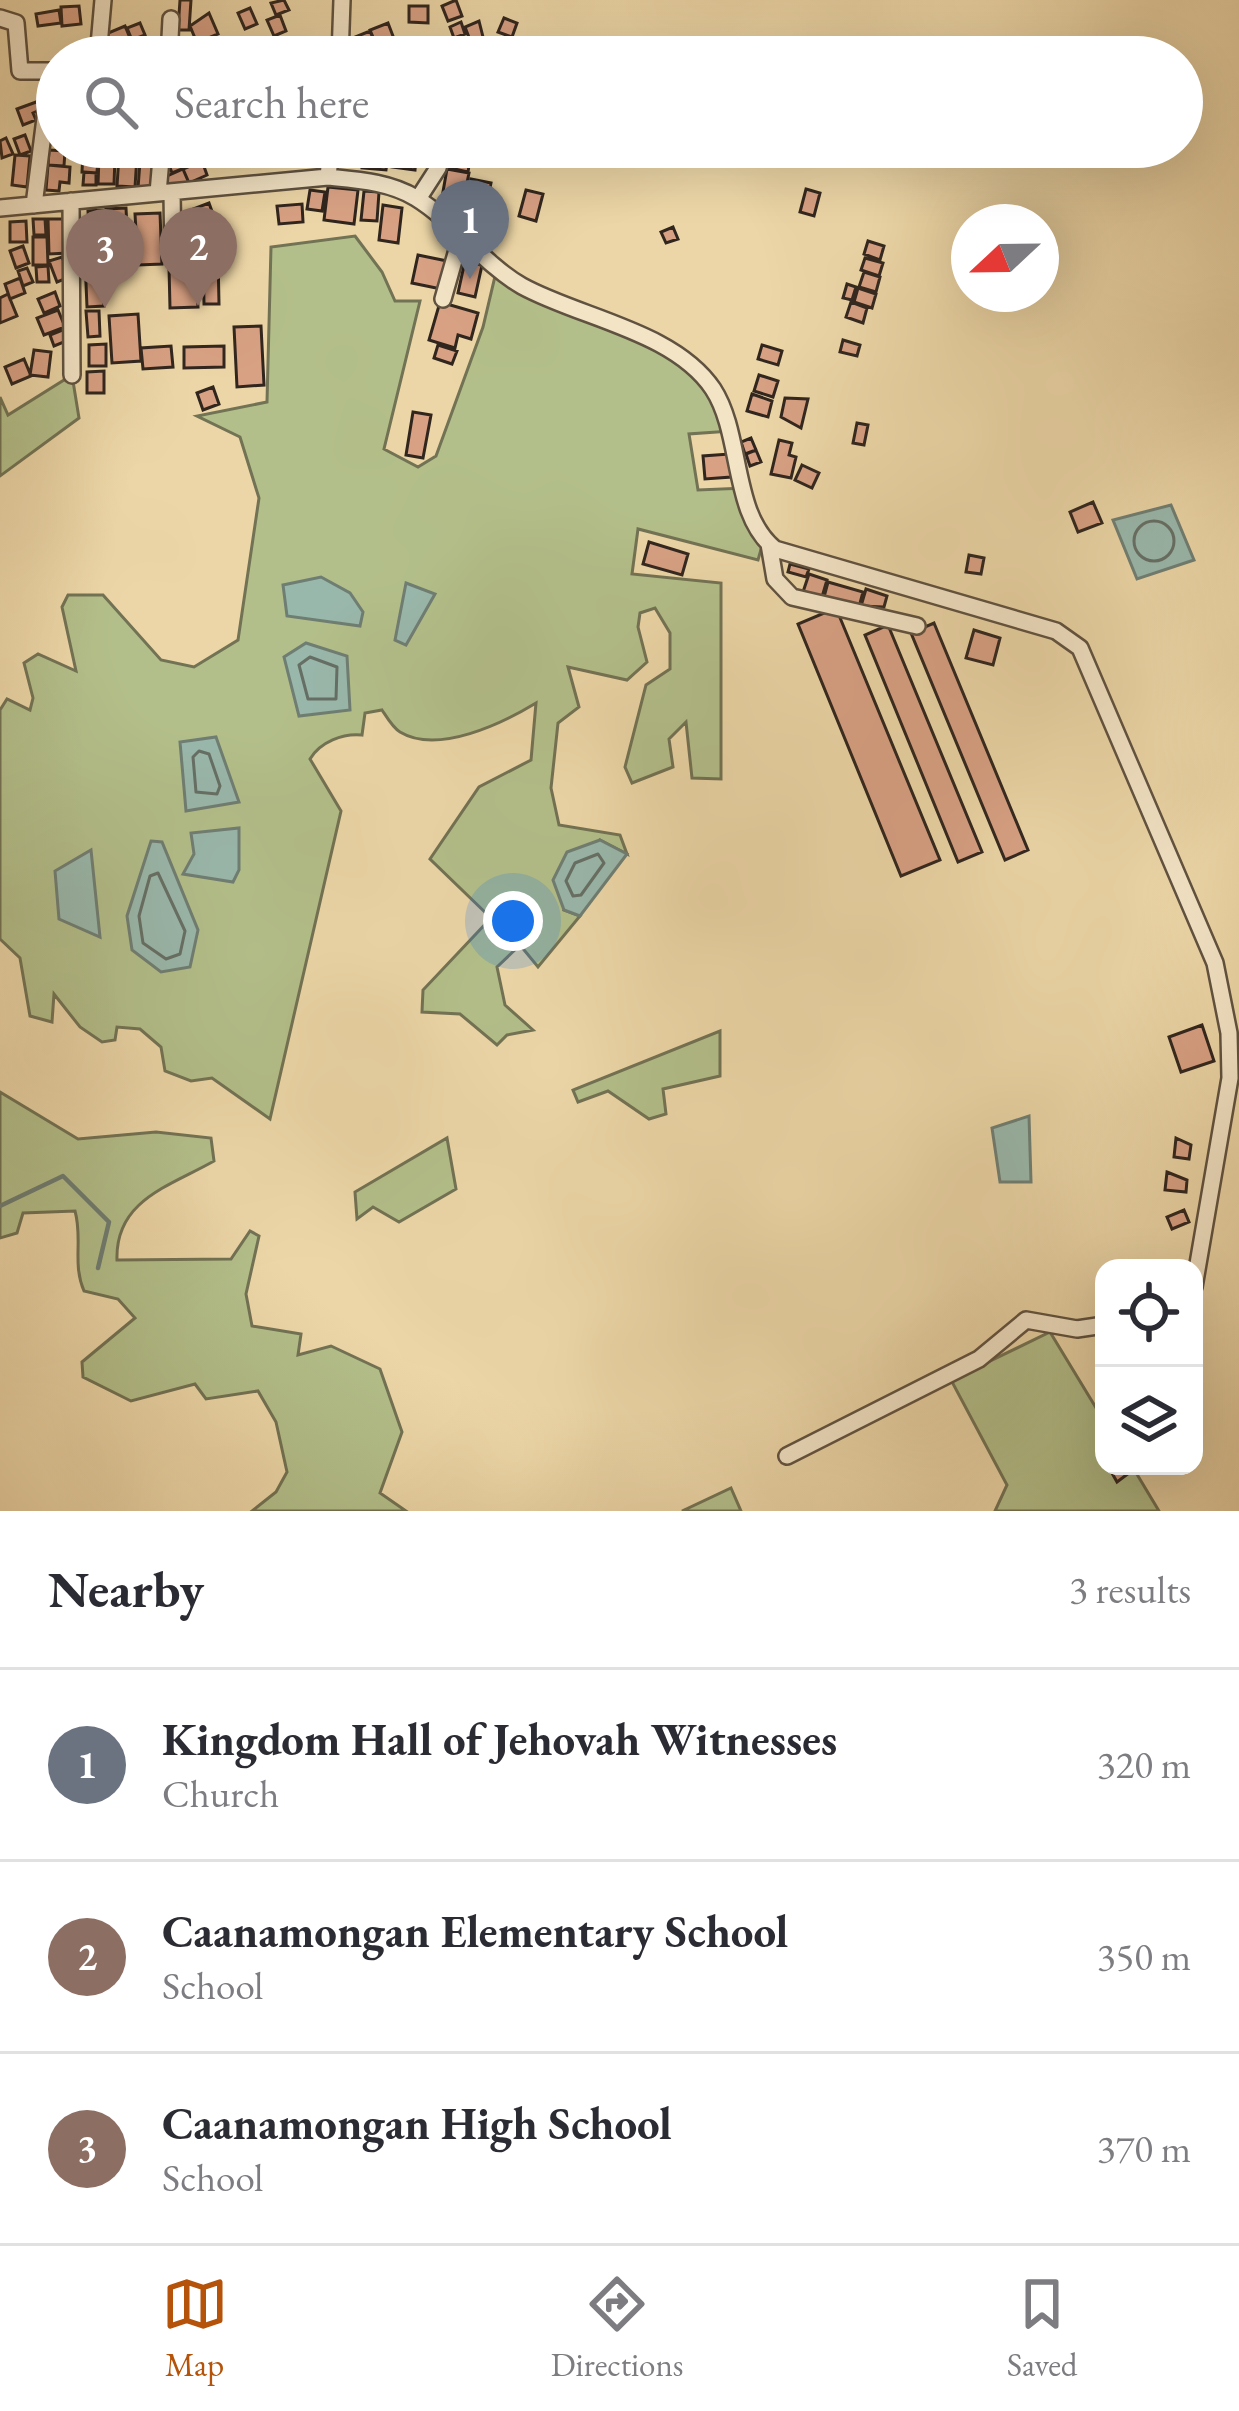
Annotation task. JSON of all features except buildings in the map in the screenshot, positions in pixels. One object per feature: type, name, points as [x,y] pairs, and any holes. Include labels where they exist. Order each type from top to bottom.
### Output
[{"type":"street","points":[[100,36],[103,0]]},
{"type":"street","points":[[341,36],[342,0]]},
{"type":"street","points":[[0,18],[16,23],[20,70],[36,70]]},
{"type":"street","points":[[170,36],[171,20]]},
{"type":"street","points":[[34,205],[40,168]]},
{"type":"street","points":[[163,168],[173,260]]},
{"type":"street","points":[[328,177],[329,168]]},
{"type":"street","points":[[418,199],[439,168]]},
{"type":"street","points":[[0,208],[328,177],[372,182],[418,199],[520,284],[669,351],[698,373],[728,418],[755,521],[769,544],[775,579],[792,597],[917,626]]},
{"type":"street","points":[[71,201],[72,375]]},
{"type":"street","points":[[443,299],[461,236]]},
{"type":"street","points":[[769,544],[1064,633],[1088,662],[1214,963],[1223,998],[1230,1078],[1199,1259]]},
{"type":"street","points":[[787,1456],[979,1359],[1026,1320],[1077,1329],[1095,1326]]},
{"type":"green space","points":[[355,236],[382,272],[395,301],[420,301],[384,449],[418,467],[436,456],[483,327],[497,268],[669,351],[704,379],[732,431],[689,434],[698,490],[745,488],[764,539],[758,560],[638,529],[632,574],[721,583],[721,779],[692,778],[686,722],[669,739],[673,767],[632,783],[625,767],[646,685],[670,669],[670,633],[655,608],[640,613],[638,627],[647,662],[627,680],[568,667],[579,707],[558,723],[551,788],[559,825],[620,835],[627,854],[600,840],[564,910],[580,916],[538,967],[520,945],[497,967],[505,1005],[533,1030],[507,1035],[497,1045],[460,1014],[422,1012],[423,990],[491,918],[430,859],[479,787],[531,760],[536,703],[470,734],[433,740],[400,732],[382,710],[365,713],[362,735],[333,740],[314,753],[310,759],[341,811],[270,1119],[212,1078],[191,1081],[165,1071],[161,1047],[140,1029],[117,1027],[115,1040],[102,1042],[80,1027],[54,994],[52,1022],[30,1016],[20,958],[0,939],[0,710],[7,699],[30,710],[33,698],[24,663],[38,654],[76,671],[62,607],[68,595],[103,595],[161,660],[194,667],[238,640],[259,498],[240,437],[197,416],[267,402],[271,247]]},
{"type":"green space","points":[[72,375],[79,418],[0,476],[0,397],[8,415]]},
{"type":"green space","points":[[720,1031],[720,1076],[663,1089],[666,1114],[649,1119],[608,1091],[578,1102],[573,1090]]},
{"type":"green space","points":[[0,1092],[78,1139],[156,1132],[211,1138],[214,1161],[163,1187],[135,1209],[119,1240],[117,1260],[231,1259],[250,1231],[259,1236],[246,1294],[252,1326],[301,1334],[298,1355],[331,1346],[380,1369],[402,1432],[380,1493],[406,1511],[252,1511],[276,1492],[287,1472],[276,1422],[258,1391],[206,1399],[195,1384],[131,1401],[83,1377],[82,1362],[135,1318],[118,1299],[84,1291],[75,1211],[23,1213],[17,1233],[0,1238]]},
{"type":"green space","points":[[447,1138],[456,1189],[399,1222],[373,1207],[357,1219],[355,1192]]},
{"type":"green space","points":[[1050,1332],[1095,1406],[1095,1475],[1137,1475],[1159,1511],[995,1511],[1007,1485],[951,1380]]},
{"type":"green space","points":[[731,1488],[741,1511],[682,1511]]},
{"type":"water","points":[[1171,505],[1194,560],[1137,579],[1113,520]]},
{"type":"water","points":[[321,577],[350,593],[363,612],[360,626],[287,616],[283,585]]},
{"type":"water","points":[[406,583],[435,594],[406,645],[395,640]]},
{"type":"water","points":[[306,643],[347,656],[350,710],[299,716],[284,657]]},
{"type":"water","points":[[216,737],[239,802],[186,811],[180,742]]},
{"type":"water","points":[[239,828],[239,870],[233,882],[183,874],[194,854],[191,833]]},
{"type":"water","points":[[600,840],[627,854],[580,916],[564,910],[553,880],[567,852]]},
{"type":"water","points":[[151,841],[162,842],[198,930],[190,967],[161,972],[132,950],[127,916]]},
{"type":"water","points":[[91,850],[100,937],[59,919],[55,871]]},
{"type":"water","points":[[1029,1116],[1031,1182],[1000,1182],[992,1128]]},
{"type":"waterway","points":[[0,1206],[63,1176],[109,1222],[98,1268]]},
{"type":"place","name":"Kingdom Hall of Jehovah Witnesses","points":[[470,279]]},
{"type":"place","name":"Caanamongan Elementary School","points":[[198,306]]},
{"type":"place","name":"Caanamongan High School","points":[[105,308]]}]
